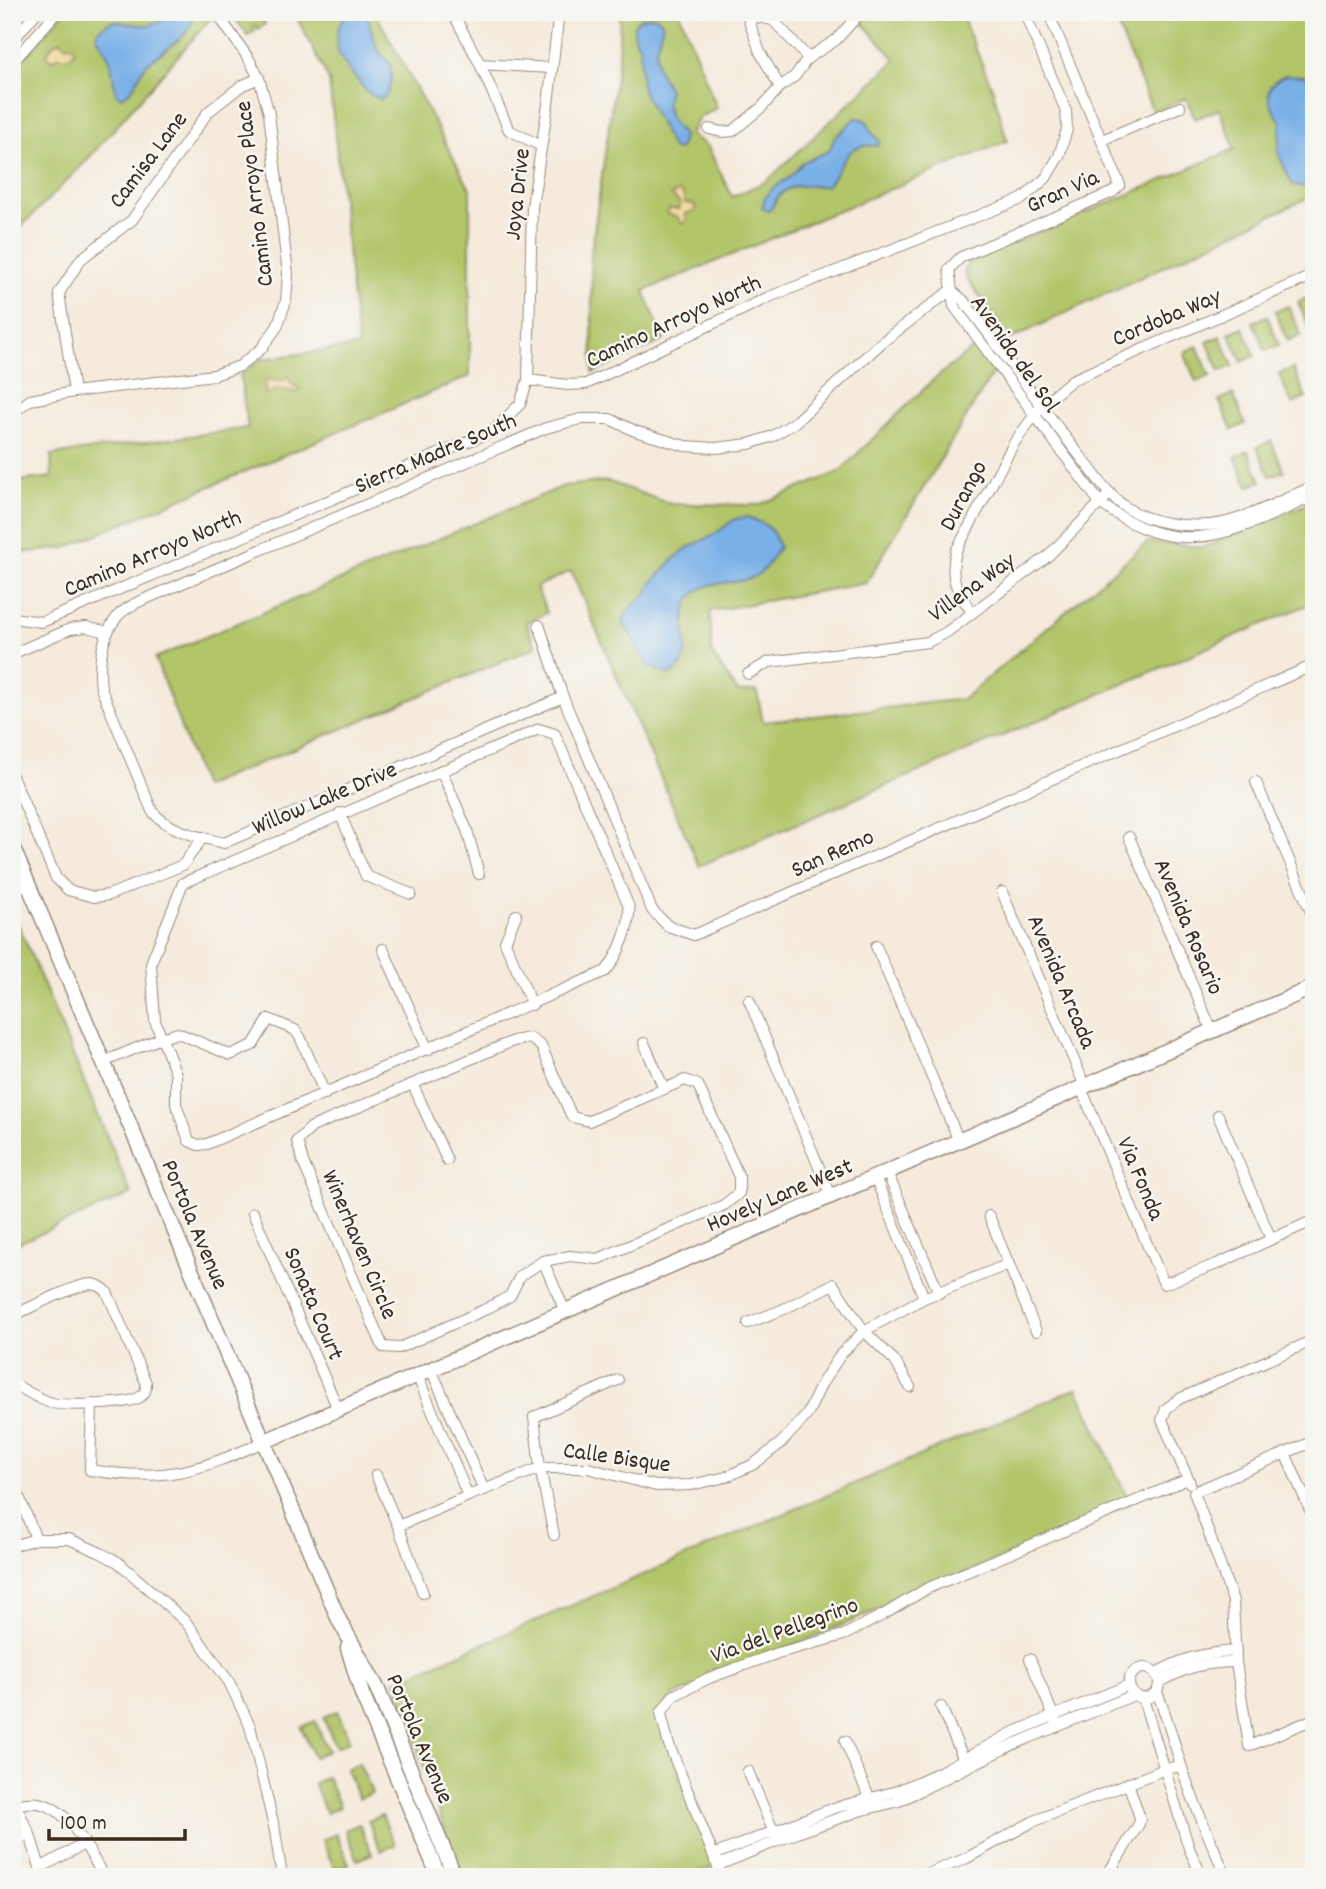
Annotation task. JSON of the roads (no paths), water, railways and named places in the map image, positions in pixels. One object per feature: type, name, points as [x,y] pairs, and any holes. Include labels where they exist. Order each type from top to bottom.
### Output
[{"type":"main road","name":"Portola Avenue","points":[[12,846],[339,1620],[362,1694],[439,1877]]},
{"type":"main road","name":"Hovely Lane West","points":[[263,1442],[1314,987]]},
{"type":"main road","name":"Portola Avenue","points":[[339,1620],[377,1688],[455,1877]]},
{"type":"main road","points":[[424,1840],[433,1849],[447,1877]]},
{"type":"street","points":[[12,41],[37,12]]},
{"type":"street","points":[[12,64],[57,12]]},
{"type":"street","name":"Camino Arroyo Place","points":[[12,413],[30,400],[214,375],[240,366],[261,349],[277,327],[286,301],[288,274],[269,114],[259,78],[216,12]]},
{"type":"street","name":"Joya Drive","points":[[528,380],[532,207],[559,12]]},
{"type":"street","name":"Camino Arroyo North","points":[[12,618],[42,622],[493,431],[520,404],[528,380],[568,385],[586,384],[769,298],[1022,199],[1046,178],[1059,156],[1067,129],[1066,111],[1024,12]]},
{"type":"street","name":"Gran Via","points":[[951,290],[949,269],[961,257],[1113,191],[1120,185],[1048,12]]},
{"type":"street","points":[[746,14],[773,20],[808,58]]},
{"type":"street","points":[[746,14],[760,52],[780,87]]},
{"type":"street","points":[[455,17],[481,64],[509,130],[541,146]]},
{"type":"street","points":[[709,129],[733,131],[795,76],[808,58],[836,40],[854,20]]},
{"type":"street","points":[[481,64],[551,68]]},
{"type":"street","name":"Camisa Lane","points":[[74,392],[59,293],[81,259],[132,220],[208,112],[241,86],[259,78]]},
{"type":"street","points":[[1102,141],[1180,107]]},
{"type":"street","name":"Cordoba Way","points":[[1042,405],[1072,380],[1314,275]]},
{"type":"street","name":"Avenida del Sol","points":[[951,290],[963,300],[1110,493],[1128,509],[1154,519],[1182,525],[1212,525],[1249,514],[1314,486]]},
{"type":"street","name":"Avenida del Sol","points":[[951,290],[954,306],[1033,415],[1100,503],[1115,514],[1152,533],[1185,539],[1234,531],[1314,496]]},
{"type":"street","name":"Sierra Madre South","points":[[203,837],[170,826],[152,811],[101,688],[99,668],[108,632],[118,616],[135,603],[546,428],[581,419],[610,419],[685,446],[706,447],[749,444],[773,436],[794,423],[881,343],[951,290]]},
{"type":"street","name":"Durango","points":[[972,611],[957,590],[951,570],[956,551],[1014,443],[1042,405]]},
{"type":"street","name":"Villena Way","points":[[748,674],[769,662],[928,642],[947,632],[1048,556],[1110,493]]},
{"type":"street","name":"San Remo","points":[[539,625],[563,696],[652,910],[668,926],[694,935],[1314,665]]},
{"type":"street","points":[[12,654],[70,629],[86,627],[108,632]]},
{"type":"street","points":[[12,776],[56,878],[68,890],[94,897],[109,895],[183,865],[203,837],[224,843],[563,696]]},
{"type":"street","name":"Willow Lake Drive","points":[[539,729],[555,734],[629,907],[630,917],[611,964],[606,971],[531,1005],[207,1144],[198,1145],[190,1141],[176,1104],[176,1074],[155,1021],[151,963],[183,883],[441,770],[539,729]]},
{"type":"street","points":[[441,770],[467,830],[479,874]]},
{"type":"street","points":[[1256,782],[1314,919]]},
{"type":"street","points":[[340,813],[366,876],[411,894]]},
{"type":"street","name":"Avenida Rosario","points":[[1129,837],[1212,1031]]},
{"type":"street","name":"Avenida Arcada","points":[[1002,892],[1083,1087]]},
{"type":"street","points":[[516,915],[505,942],[531,1005]]},
{"type":"street","points":[[876,946],[959,1141]]},
{"type":"street","points":[[383,949],[428,1049]]},
{"type":"street","points":[[749,1000],[831,1196]]},
{"type":"street","points":[[103,1062],[178,1033],[230,1055],[253,1045],[270,1019],[295,1030],[325,1094]]},
{"type":"street","points":[[447,1160],[413,1085],[513,1041],[530,1038],[541,1046],[572,1117],[589,1121],[685,1080],[698,1085],[740,1177],[739,1193],[724,1205],[598,1259],[570,1256],[543,1261],[565,1311]]},
{"type":"street","points":[[644,1043],[664,1089]]},
{"type":"street","name":"Winerhaven Circle","points":[[413,1085],[312,1127],[297,1141],[303,1162],[383,1346],[399,1348],[484,1310],[510,1296],[520,1276],[543,1261]]},
{"type":"street","name":"Via Fonda","points":[[1083,1087],[1164,1284],[1217,1264],[1271,1239]]},
{"type":"street","points":[[1218,1115],[1271,1239],[1314,1220]]},
{"type":"street","points":[[881,1175],[921,1251],[939,1293]]},
{"type":"street","points":[[881,1175],[907,1257],[924,1298]]},
{"type":"street","name":"Sonata Court","points":[[253,1213],[338,1409]]},
{"type":"street","points":[[989,1216],[1036,1332]]},
{"type":"street","points":[[907,1257],[921,1251]]},
{"type":"street","name":"Calle Bisque","points":[[398,1526],[540,1468],[588,1468],[656,1486],[691,1486],[726,1477],[754,1464],[781,1443],[807,1415],[822,1383],[841,1354],[864,1331],[924,1298],[1009,1264]]},
{"type":"street","points":[[12,1316],[80,1287],[96,1284],[107,1292],[146,1383],[144,1395],[132,1401],[65,1405],[49,1402],[12,1382]]},
{"type":"street","points":[[748,1323],[782,1310],[833,1284],[864,1331],[895,1361],[910,1387]]},
{"type":"street","points":[[1314,1340],[1179,1399],[1166,1409],[1162,1420],[1194,1492],[1233,1601],[1236,1656],[1249,1746],[1314,1719]]},
{"type":"street","points":[[431,1369],[484,1490]]},
{"type":"street","points":[[417,1375],[468,1496]]},
{"type":"street","points":[[554,1535],[540,1468],[534,1417],[618,1380]]},
{"type":"street","points":[[92,1404],[90,1470],[121,1475],[160,1475],[197,1469],[263,1442]]},
{"type":"street","points":[[1194,1492],[1314,1441]]},
{"type":"street","points":[[451,1455],[466,1448]]},
{"type":"street","points":[[1285,1453],[1314,1519]]},
{"type":"street","points":[[376,1475],[423,1592]]},
{"type":"street","points":[[12,1479],[36,1539]]},
{"type":"street","name":"Via del Pellegrino","points":[[722,1877],[668,1742],[661,1713],[673,1696],[709,1678],[778,1653],[844,1635],[926,1589],[1188,1479]]},
{"type":"street","points":[[12,1546],[36,1539],[69,1539],[110,1557],[186,1622],[229,1682],[250,1726],[275,1830],[282,1877]]},
{"type":"street","points":[[715,1861],[718,1853],[775,1835],[834,1808],[871,1803],[940,1772],[1058,1726],[1138,1697],[1153,1696],[1157,1683],[1204,1662],[1236,1656]]},
{"type":"street","points":[[1030,1659],[1058,1726]]},
{"type":"street","points":[[1202,1877],[1191,1855],[1165,1769],[1138,1697],[1129,1685],[1130,1677],[1136,1670],[1146,1668],[1157,1683],[1181,1766],[1226,1877]]},
{"type":"street","points":[[965,1764],[1012,1732],[1129,1685]]},
{"type":"street","points":[[941,1707],[965,1764]]},
{"type":"street","points":[[845,1741],[871,1803]]},
{"type":"street","points":[[920,1877],[967,1858],[1032,1822],[1165,1769],[1181,1766]]},
{"type":"street","points":[[748,1771],[775,1835]]},
{"type":"street","points":[[1106,1877],[1139,1824],[1140,1818],[1128,1783]]},
{"type":"street","points":[[84,1844],[42,1872],[30,1835],[15,1802],[32,1803],[60,1813],[72,1824],[104,1877]]},
{"type":"street","points":[[12,1841],[30,1835]]},
{"type":"water","points":[[173,12],[189,12],[193,18],[186,32],[147,64],[130,91],[120,97],[116,94],[110,59],[96,35],[99,29],[112,21],[136,25],[151,24]]},
{"type":"water","points":[[347,12],[366,12],[377,49],[391,66],[391,82],[387,94],[381,99],[363,88],[341,57],[336,41],[337,32]]},
{"type":"water","points":[[651,16],[659,18],[663,24],[656,48],[657,67],[669,90],[666,101],[670,119],[683,135],[680,149],[673,150],[642,89],[640,47],[634,37],[634,26],[639,19]]},
{"type":"water","points":[[1285,75],[1306,76],[1314,83],[1314,184],[1302,187],[1292,184],[1278,153],[1281,122],[1269,97],[1272,85]]},
{"type":"water","points":[[856,118],[868,123],[871,132],[880,142],[876,146],[858,147],[851,151],[827,186],[789,189],[778,197],[768,211],[762,208],[765,198],[773,188],[790,177],[803,162],[829,151],[835,137]]},
{"type":"water","points":[[747,517],[764,524],[774,535],[779,547],[771,561],[752,578],[715,584],[698,591],[686,609],[686,651],[679,668],[669,675],[648,666],[623,622],[627,612],[687,548],[712,536],[735,519]]}]
